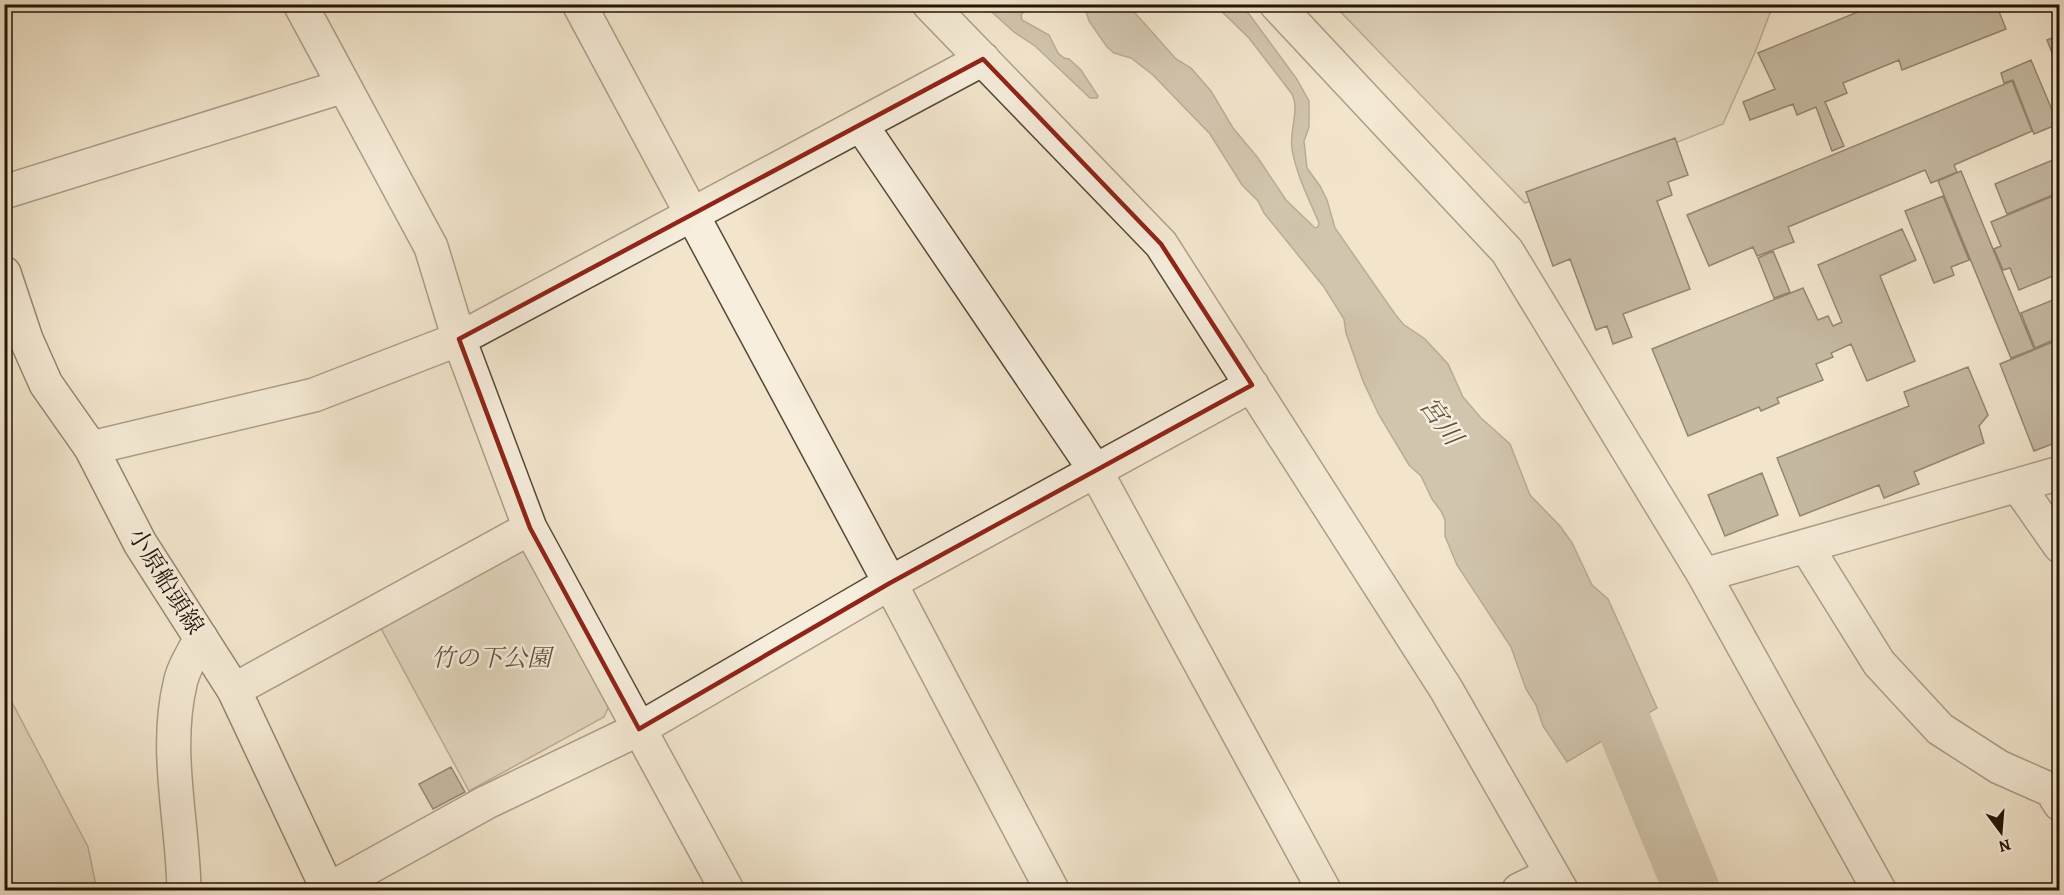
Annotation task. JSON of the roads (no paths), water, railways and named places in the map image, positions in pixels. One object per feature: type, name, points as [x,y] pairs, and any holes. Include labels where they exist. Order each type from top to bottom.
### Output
[{"type":"street","points":[[300,4],[431,247],[459,339],[530,528],[727,891]]},
{"type":"street","points":[[579,4],[890,583],[1052,891]]},
{"type":"street","points":[[929,4],[1161,244],[1446,689],[1557,882],[1519,891]]},
{"type":"street","points":[[1276,4],[1508,251],[1704,574],[1879,891]]},
{"type":"street","points":[[91,448],[314,395],[459,339],[983,59]]},
{"type":"street","points":[[4,192],[344,86]]},
{"type":"street","points":[[861,125],[1095,470],[1324,891]]},
{"type":"street","name":"小原船頭線","points":[[4,273],[26,339],[46,384],[91,448],[140,543],[234,690],[328,890]]},
{"type":"street","points":[[328,890],[487,802],[639,729],[890,583],[1252,385]]},
{"type":"street","points":[[1704,574],[2060,474]]},
{"type":"street","points":[[2018,486],[2060,546]]},
{"type":"street","points":[[234,690],[530,528]]},
{"type":"street","points":[[1806,546],[1879,663],[1940,729],[1999,767],[2051,790],[2060,804]]},
{"type":"street","points":[[184,891],[183,855],[175,783],[174,725],[180,682],[201,638]]},
{"type":"water","points":[[984,5],[1030,5],[1021,15],[1022,20],[1049,35],[1058,53],[1081,70],[1098,96],[1097,98],[1090,98],[1035,46],[1014,32]]},
{"type":"water","points":[[1084,5],[1128,5],[1176,59],[1191,68],[1211,91],[1233,128],[1258,158],[1286,200],[1315,228],[1319,223],[1300,177],[1292,149],[1295,107],[1292,94],[1249,38],[1215,5],[1237,5],[1249,14],[1296,78],[1309,101],[1309,127],[1304,141],[1307,168],[1327,200],[1335,228],[1403,324],[1425,339],[1448,364],[1463,397],[1481,418],[1510,444],[1530,495],[1560,526],[1572,543],[1592,585],[1608,599],[1657,708],[1567,762],[1543,726],[1536,705],[1526,689],[1511,647],[1457,565],[1445,536],[1445,520],[1441,511],[1432,499],[1421,476],[1409,465],[1379,415],[1363,381],[1346,333],[1344,319],[1324,287],[1264,213],[1258,201],[1242,185],[1210,134],[1153,75],[1131,58],[1114,53],[1107,47],[1089,21]]},
{"type":"waterway","name":"宮川","points":[[1595,658],[1692,890]]},
{"type":"park label","name":"竹の下公園","points":[[491,658]]}]
